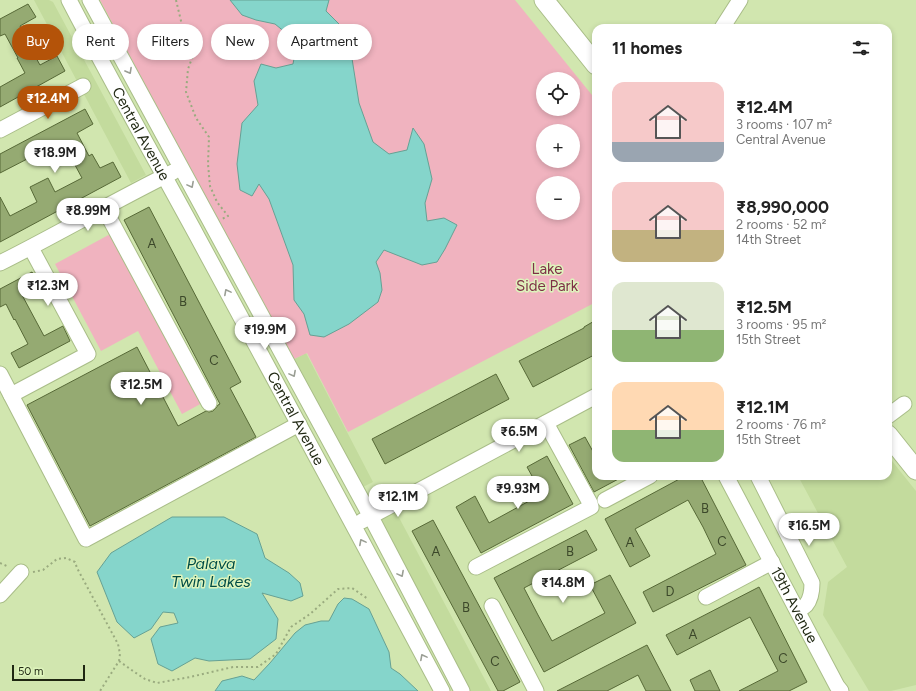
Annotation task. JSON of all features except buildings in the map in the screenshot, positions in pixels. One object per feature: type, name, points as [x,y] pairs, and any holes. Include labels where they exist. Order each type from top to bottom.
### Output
[{"type":"main road","points":[[544,0],[592,60]]},
{"type":"main road","points":[[892,440],[916,470]]},
{"type":"street","name":"Central Avenue","points":[[69,0],[108,75],[299,424],[442,691]]},
{"type":"street","name":"Central Avenue","points":[[90,0],[371,517],[462,691]]},
{"type":"street","points":[[725,24],[740,0]]},
{"type":"street","points":[[0,130],[83,86]]},
{"type":"street","points":[[0,263],[31,248],[164,176],[182,168]]},
{"type":"street","points":[[104,208],[209,403]]},
{"type":"street","points":[[11,395],[88,354],[31,248]]},
{"type":"street","points":[[0,374],[86,539],[299,424]]},
{"type":"street","points":[[354,526],[592,398]]},
{"type":"street","points":[[892,413],[904,404]]},
{"type":"street","points":[[476,567],[591,507],[546,423]]},
{"type":"street","points":[[605,500],[642,480]]},
{"type":"street","name":"19th Avenue","points":[[728,480],[841,691]]},
{"type":"street","points":[[760,480],[812,583],[810,598],[806,605],[798,611]]},
{"type":"street","points":[[706,597],[772,562]]},
{"type":"street","points":[[0,595],[21,572]]},
{"type":"street","points":[[492,606],[533,690]]},
{"type":"path","points":[[176,0],[182,24],[198,42],[188,69],[186,92],[196,118],[209,137],[208,164],[210,186],[217,202],[228,216],[212,225]]},
{"type":"path","points":[[0,563],[21,572],[35,572],[43,570],[57,559],[66,558],[75,562],[118,644],[120,654],[119,661],[100,691]]},
{"type":"path","points":[[119,661],[145,679],[157,683],[234,667],[258,667],[276,654],[291,627],[316,609],[338,589],[352,588],[368,599]]},
{"type":"shaded area","points":[[34,0],[49,0],[53,2],[72,37],[72,60],[84,60],[146,175],[131,183],[64,57],[64,24],[47,24]]},
{"type":"shaded area","points":[[306,353],[373,482],[359,489],[292,360]]},
{"type":"shaded area","points":[[892,461],[916,491],[916,685],[891,691],[869,691],[823,615],[828,582],[847,567],[800,480],[892,480]]},
{"type":"shaded area","points":[[395,510],[491,691],[466,691],[375,520]]},
{"type":"green space","name":"Lake Side Park","points":[[100,0],[515,0],[573,72],[536,72],[536,116],[580,116],[580,80],[592,95],[592,304],[348,432],[307,353],[292,360],[129,54],[129,24],[113,24]]},
{"type":"green space","points":[[114,232],[204,402],[182,414],[138,331],[101,351],[55,264]]},
{"type":"water","points":[[230,0],[329,0],[326,11],[339,24],[277,24],[277,26],[242,15]]},
{"type":"water","points":[[294,60],[352,60],[359,103],[373,142],[389,154],[407,150],[413,128],[424,144],[432,179],[425,203],[427,221],[444,218],[457,225],[437,262],[422,265],[384,250],[376,262],[380,273],[382,290],[378,302],[349,324],[324,337],[310,335],[304,314],[294,300],[293,265],[269,199],[259,184],[252,196],[240,190],[237,164],[242,123],[258,105],[254,81],[261,64],[276,68],[293,64]]},
{"type":"water","name":"Palava Twin Lakes","points":[[172,517],[224,517],[257,534],[265,558],[289,573],[300,583],[303,596],[291,601],[262,593],[278,619],[276,639],[250,659],[209,661],[195,658],[172,671],[158,664],[151,639],[160,627],[178,623],[174,613],[163,612],[151,629],[134,638],[117,622],[97,572],[111,553]]},
{"type":"water","points":[[344,598],[352,599],[369,609],[389,652],[391,668],[400,674],[418,691],[215,691],[222,681],[242,676],[254,680],[295,633],[305,625],[321,621],[329,621],[338,604]]}]
